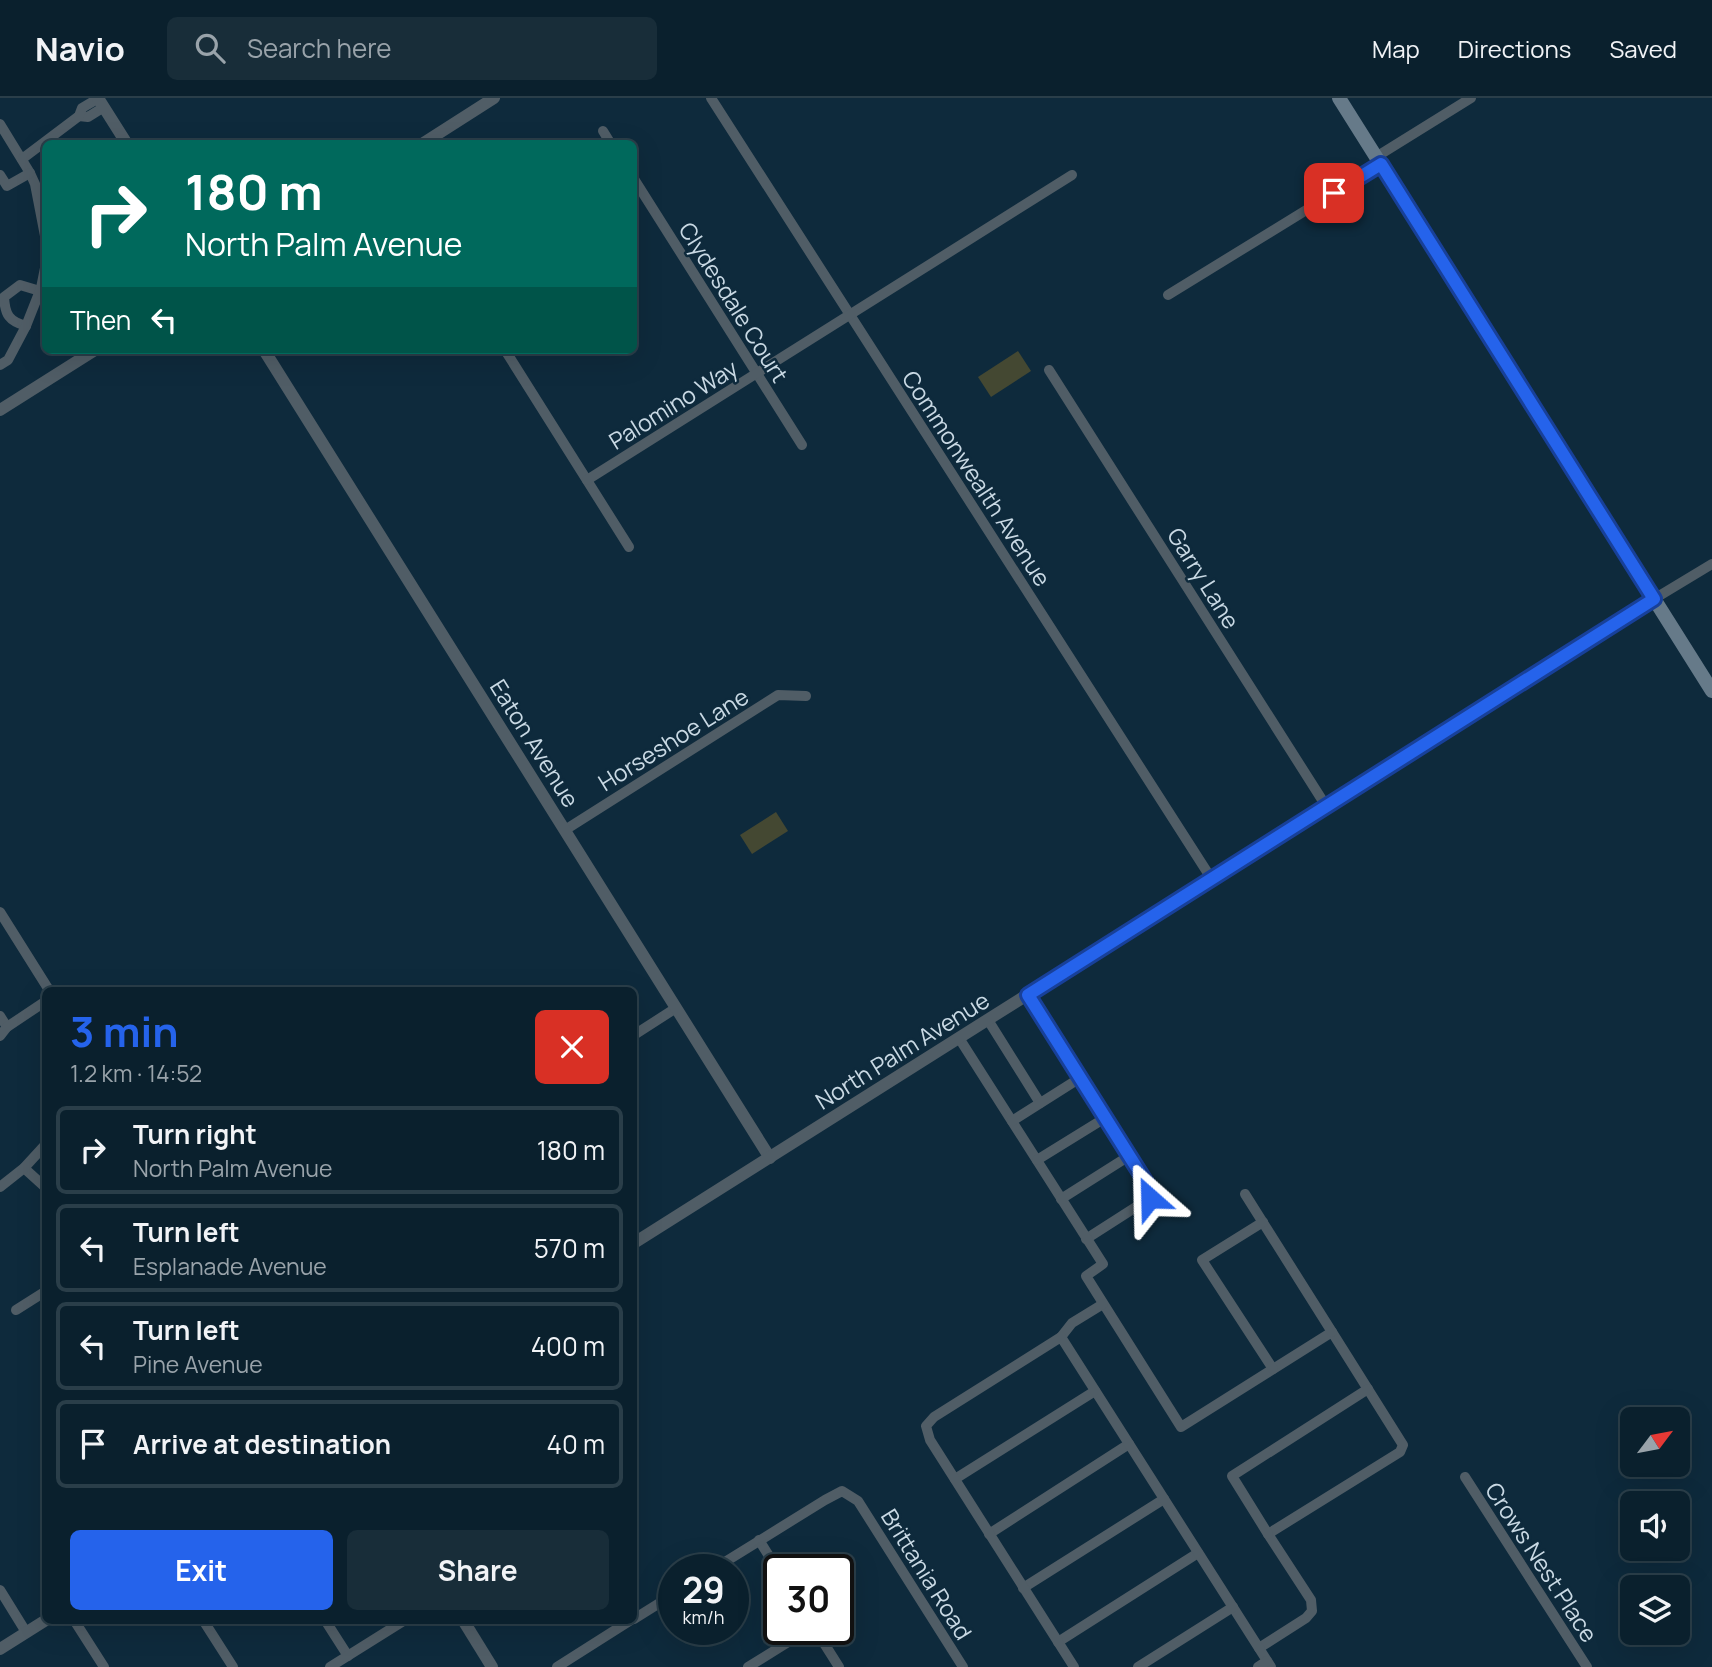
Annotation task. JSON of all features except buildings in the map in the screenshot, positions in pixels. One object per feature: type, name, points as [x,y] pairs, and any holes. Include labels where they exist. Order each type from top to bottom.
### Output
[{"type":"main road","points":[[1339,98],[1712,691]]},
{"type":"street","points":[[428,140],[494,98]]},
{"type":"street","name":"Commonwealth Avenue","points":[[711,98],[1212,878]]},
{"type":"street","points":[[1168,295],[1378,161],[1471,98]]},
{"type":"street","points":[[47,140],[79,116],[82,108],[101,102],[125,140]]},
{"type":"street","points":[[0,124],[30,173],[42,203]]},
{"type":"street","points":[[603,131],[609,140]]},
{"type":"street","points":[[22,159],[42,144]]},
{"type":"street","points":[[0,176],[7,186],[30,173]]},
{"type":"street","name":"Palomino Way","points":[[587,480],[1072,175]]},
{"type":"street","name":"Clydesdale Court","points":[[637,184],[802,446]]},
{"type":"street","points":[[0,365],[8,360],[26,326],[42,289],[20,285],[4,297],[5,311],[14,322],[26,326]]},
{"type":"street","points":[[0,410],[88,354]]},
{"type":"street","name":"Eaton Avenue","points":[[267,354],[770,1158]]},
{"type":"street","points":[[508,354],[629,547]]},
{"type":"street","name":"Garry Lane","points":[[1049,370],[1326,806]]},
{"type":"street","points":[[1654,599],[1712,564]]},
{"type":"street","name":"North Palm Avenue","points":[[637,1241],[1654,599]]},
{"type":"street","name":"Horseshoe Lane","points":[[565,830],[778,695],[806,696]]},
{"type":"street","points":[[0,912],[48,987]]},
{"type":"street","points":[[1028,995],[1152,1192],[1150,1198],[1086,1239]]},
{"type":"street","points":[[0,1037],[7,1027],[42,1004]]},
{"type":"street","points":[[637,1033],[676,1008]]},
{"type":"street","points":[[0,1016],[7,1027]]},
{"type":"street","points":[[988,1020],[1040,1103]]},
{"type":"street","points":[[959,1038],[1102,1264],[1086,1276],[1181,1427],[1332,1332]]},
{"type":"street","points":[[1012,1121],[1080,1078]]},
{"type":"street","points":[[1037,1160],[1105,1118]]},
{"type":"street","points":[[0,1187],[24,1168],[42,1148]]},
{"type":"street","points":[[1061,1199],[1129,1156]]},
{"type":"street","points":[[24,1168],[42,1184]]},
{"type":"street","points":[[1245,1194],[1403,1445],[1400,1452],[1268,1534]]},
{"type":"street","points":[[1262,1222],[1202,1260],[1273,1370]]},
{"type":"street","points":[[16,1310],[42,1294]]},
{"type":"street","points":[[1074,1667],[930,1440],[926,1426],[934,1417],[1061,1338],[1072,1323],[1103,1304]]},
{"type":"street","points":[[1061,1338],[1259,1648],[1265,1665]]},
{"type":"street","points":[[1259,1648],[1306,1618],[1312,1611],[1311,1600],[1232,1476],[1368,1389]]},
{"type":"street","points":[[955,1479],[1095,1391]]},
{"type":"street","points":[[989,1534],[1129,1444]]},
{"type":"street","name":"Crows Nest Place","points":[[1465,1477],[1587,1667]]},
{"type":"street","name":"Brittania Road","points":[[759,1540],[842,1491],[858,1501],[962,1667]]},
{"type":"street","points":[[1023,1587],[1164,1499]]},
{"type":"street","points":[[737,1554],[759,1540],[768,1554]]},
{"type":"street","points":[[1058,1642],[1198,1553]]},
{"type":"street","points":[[0,1590],[26,1632]]},
{"type":"street","points":[[637,1617],[658,1604]]},
{"type":"street","points":[[1138,1667],[1233,1607]]},
{"type":"street","points":[[0,1648],[42,1622]]},
{"type":"street","points":[[77,1624],[104,1667]]},
{"type":"street","points":[[206,1624],[233,1667]]},
{"type":"street","points":[[328,1624],[348,1656]]},
{"type":"street","points":[[330,1667],[399,1624]]},
{"type":"street","points":[[465,1624],[492,1667]]},
{"type":"street","points":[[557,1667],[626,1624]]},
{"type":"street","points":[[748,1667],[783,1645]]},
{"type":"street","points":[[825,1645],[839,1667]]},
{"type":"green space","points":[[1018,351],[1031,371],[991,397],[978,377]]},
{"type":"green space","points":[[776,812],[788,831],[752,854],[740,835]]},
{"type":"route","points":[[1150,1198],[1152,1192],[1028,995],[1654,599],[1381,164],[1334,193]]}]
